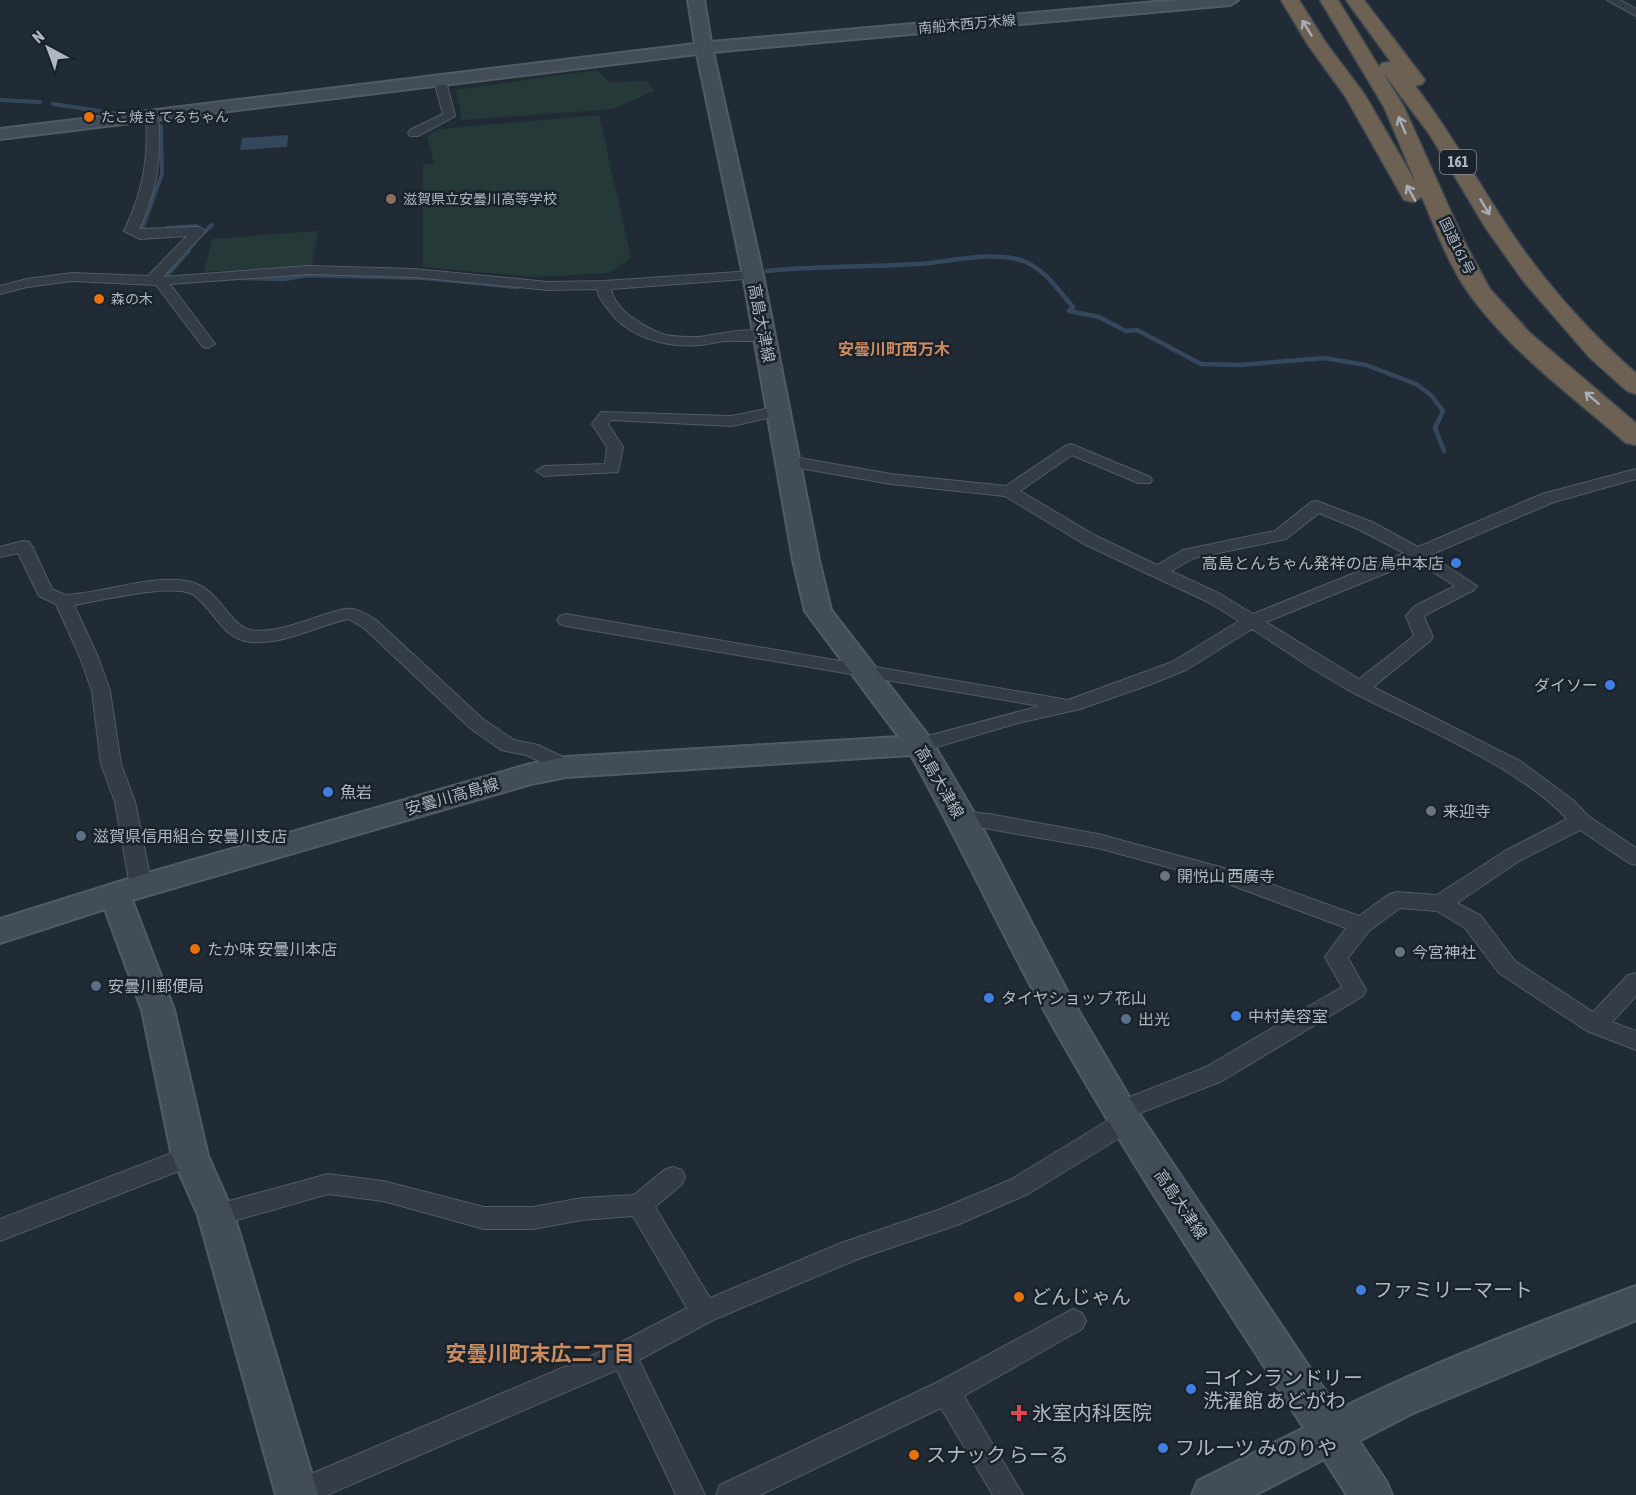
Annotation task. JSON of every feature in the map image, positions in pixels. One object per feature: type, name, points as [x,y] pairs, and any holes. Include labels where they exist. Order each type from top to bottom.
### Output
[{"type":"highway","points":[[1290,0],[1318,45],[1355,95],[1437,241],[1480,292]]},
{"type":"highway","points":[[1355,0],[1443,118],[1525,236],[1570,313],[1568,321]]},
{"type":"highway","name":"国道161号","points":[[1332,6],[1394,107],[1453,243],[1480,292],[1521,338],[1636,436]]},
{"type":"highway","name":"国道161号","points":[[1332,6],[1366,40],[1412,94],[1455,156],[1503,236],[1568,321],[1589,344],[1636,386]]},
{"type":"main road","name":"高島大津線","points":[[696,0],[704,48],[753,275],[818,611],[920,745],[962,818],[1055,1000],[1123,1117],[1371,1495]]},
{"type":"main road","name":"南船木西万木線","points":[[0,134],[704,48],[1230,0]]},
{"type":"main road","name":"安曇川高島線","points":[[0,931],[128,890],[465,792],[566,767],[920,745]]},
{"type":"main road","points":[[128,890],[158,1010],[190,1156],[216,1215],[296,1495]]},
{"type":"main road","points":[[1213,1495],[1397,1401],[1636,1303]]},
{"type":"street","points":[[1612,0],[1636,13]]},
{"type":"street","points":[[414,134],[449,116],[440,81]]},
{"type":"street","points":[[152,116],[154,166],[147,200],[131,231],[140,235],[199,231],[156,280]]},
{"type":"street","points":[[0,290],[27,283],[72,277],[156,280],[308,270],[414,273],[548,286],[604,285],[663,279],[753,275]]},
{"type":"street","points":[[156,280],[208,344]]},
{"type":"street","points":[[604,285],[605,295],[620,316],[641,330],[663,339],[699,341],[717,337],[764,335]]},
{"type":"street","points":[[544,471],[612,469],[615,447],[600,423],[607,415],[732,421],[778,411]]},
{"type":"street","points":[[1009,491],[1071,449],[1144,480]]},
{"type":"street","points":[[788,461],[891,479],[1009,491],[1090,540],[1214,598],[1360,688],[1513,766],[1566,805],[1581,821],[1636,858]]},
{"type":"street","points":[[920,745],[1016,717],[1073,705],[1179,666],[1252,621],[1548,498],[1618,477],[1636,474]]},
{"type":"street","points":[[1159,571],[1189,554],[1280,535],[1317,506],[1365,526],[1404,546],[1415,555],[1468,586],[1421,610],[1415,616],[1424,637],[1360,688]]},
{"type":"street","points":[[0,552],[23,546],[45,592],[63,600],[166,586],[189,587],[206,595],[233,627],[240,633],[250,636],[277,634],[351,613],[370,624],[435,687],[492,735],[508,745],[531,750],[566,767]]},
{"type":"street","points":[[63,600],[89,657],[101,691],[111,764],[126,802],[128,890]]},
{"type":"street","points":[[566,620],[1073,705]]},
{"type":"street","points":[[962,818],[1098,841],[1206,870],[1239,879],[1360,925]]},
{"type":"street","points":[[1441,903],[1512,856],[1581,821]]},
{"type":"street","points":[[296,1495],[623,1354],[704,1312],[849,1251],[948,1217],[1019,1187],[1123,1117],[1214,1074],[1355,990],[1336,957],[1360,925],[1396,900],[1441,903],[1473,922],[1508,967],[1595,1025],[1636,1041]]},
{"type":"street","points":[[1595,1025],[1636,981]]},
{"type":"street","points":[[0,1230],[190,1156]]},
{"type":"street","points":[[216,1215],[328,1184],[383,1191],[484,1218],[533,1218],[582,1209],[640,1205],[673,1177]]},
{"type":"street","points":[[640,1205],[704,1312]]},
{"type":"street","points":[[730,1495],[946,1392],[1073,1321]]},
{"type":"street","points":[[623,1354],[691,1495]]},
{"type":"street","points":[[946,1392],[1009,1495]]},
{"type":"shaded area","points":[[597,70],[609,82],[647,81],[655,91],[612,109],[462,120],[456,90]]},
{"type":"shaded area","points":[[599,115],[631,258],[609,273],[535,277],[423,267],[423,165],[434,163],[427,136],[439,129]]},
{"type":"shaded area","points":[[318,231],[312,266],[204,272],[212,239]]},
{"type":"water","points":[[288,135],[287,147],[240,150],[242,138]]},
{"type":"waterway","points":[[0,100],[40,102]]},
{"type":"waterway","points":[[53,104],[126,115]]},
{"type":"waterway","points":[[148,230],[142,229],[162,174],[161,126]]},
{"type":"waterway","points":[[201,235],[212,225]]},
{"type":"waterway","points":[[167,228],[197,226]]},
{"type":"waterway","points":[[186,252],[194,243]]},
{"type":"waterway","points":[[168,274],[188,251]]},
{"type":"waterway","points":[[767,271],[918,264],[985,257],[1023,261],[1045,275],[1073,307],[1069,311],[1099,317],[1126,331],[1137,330],[1201,364],[1240,365],[1324,358],[1366,365],[1416,384],[1431,395],[1443,411],[1435,428],[1444,451]]},
{"type":"waterway","points":[[243,278],[284,279],[307,275],[424,278],[517,287]]},
{"type":"place","name":"たこ焼き てるちゃん","points":[[89,117]]},
{"type":"place","name":"滋賀県立安曇川高等学校","points":[[391,199]]},
{"type":"place","name":"森の木","points":[[99,299]]},
{"type":"place","name":"高島とんちゃん発祥の店 鳥中本店","points":[[1456,563]]},
{"type":"place","name":"ダイソー","points":[[1610,685]]},
{"type":"place","name":"魚岩","points":[[328,792]]},
{"type":"place","name":"来迎寺","points":[[1431,811]]},
{"type":"place","name":"滋賀県信用組合 安曇川支店","points":[[81,836]]},
{"type":"place","name":"開悦山 西廣寺","points":[[1165,876]]},
{"type":"place","name":"たか味 安曇川本店","points":[[195,949]]},
{"type":"place","name":"今宮神社","points":[[1400,952]]},
{"type":"place","name":"安曇川郵便局","points":[[96,986]]},
{"type":"place","name":"タイヤショップ 花山","points":[[989,998]]},
{"type":"place","name":"中村美容室","points":[[1236,1016]]},
{"type":"place","name":"出光","points":[[1126,1019]]},
{"type":"place","name":"ファミリーマート","points":[[1361,1290]]},
{"type":"place","name":"どんじゃん","points":[[1019,1297]]},
{"type":"place","name":"コインランドリー 洗濯館 あどがわ","points":[[1191,1389]]},
{"type":"place","name":"氷室内科医院","points":[[1019,1413]]},
{"type":"place","name":"フルーツ みのりや","points":[[1163,1448]]},
{"type":"place","name":"スナック らーる","points":[[914,1455]]},
{"type":"district","name":"安曇川町西万木","points":[[894,349]]},
{"type":"district","name":"安曇川町末広二丁目","points":[[540,1354]]}]
